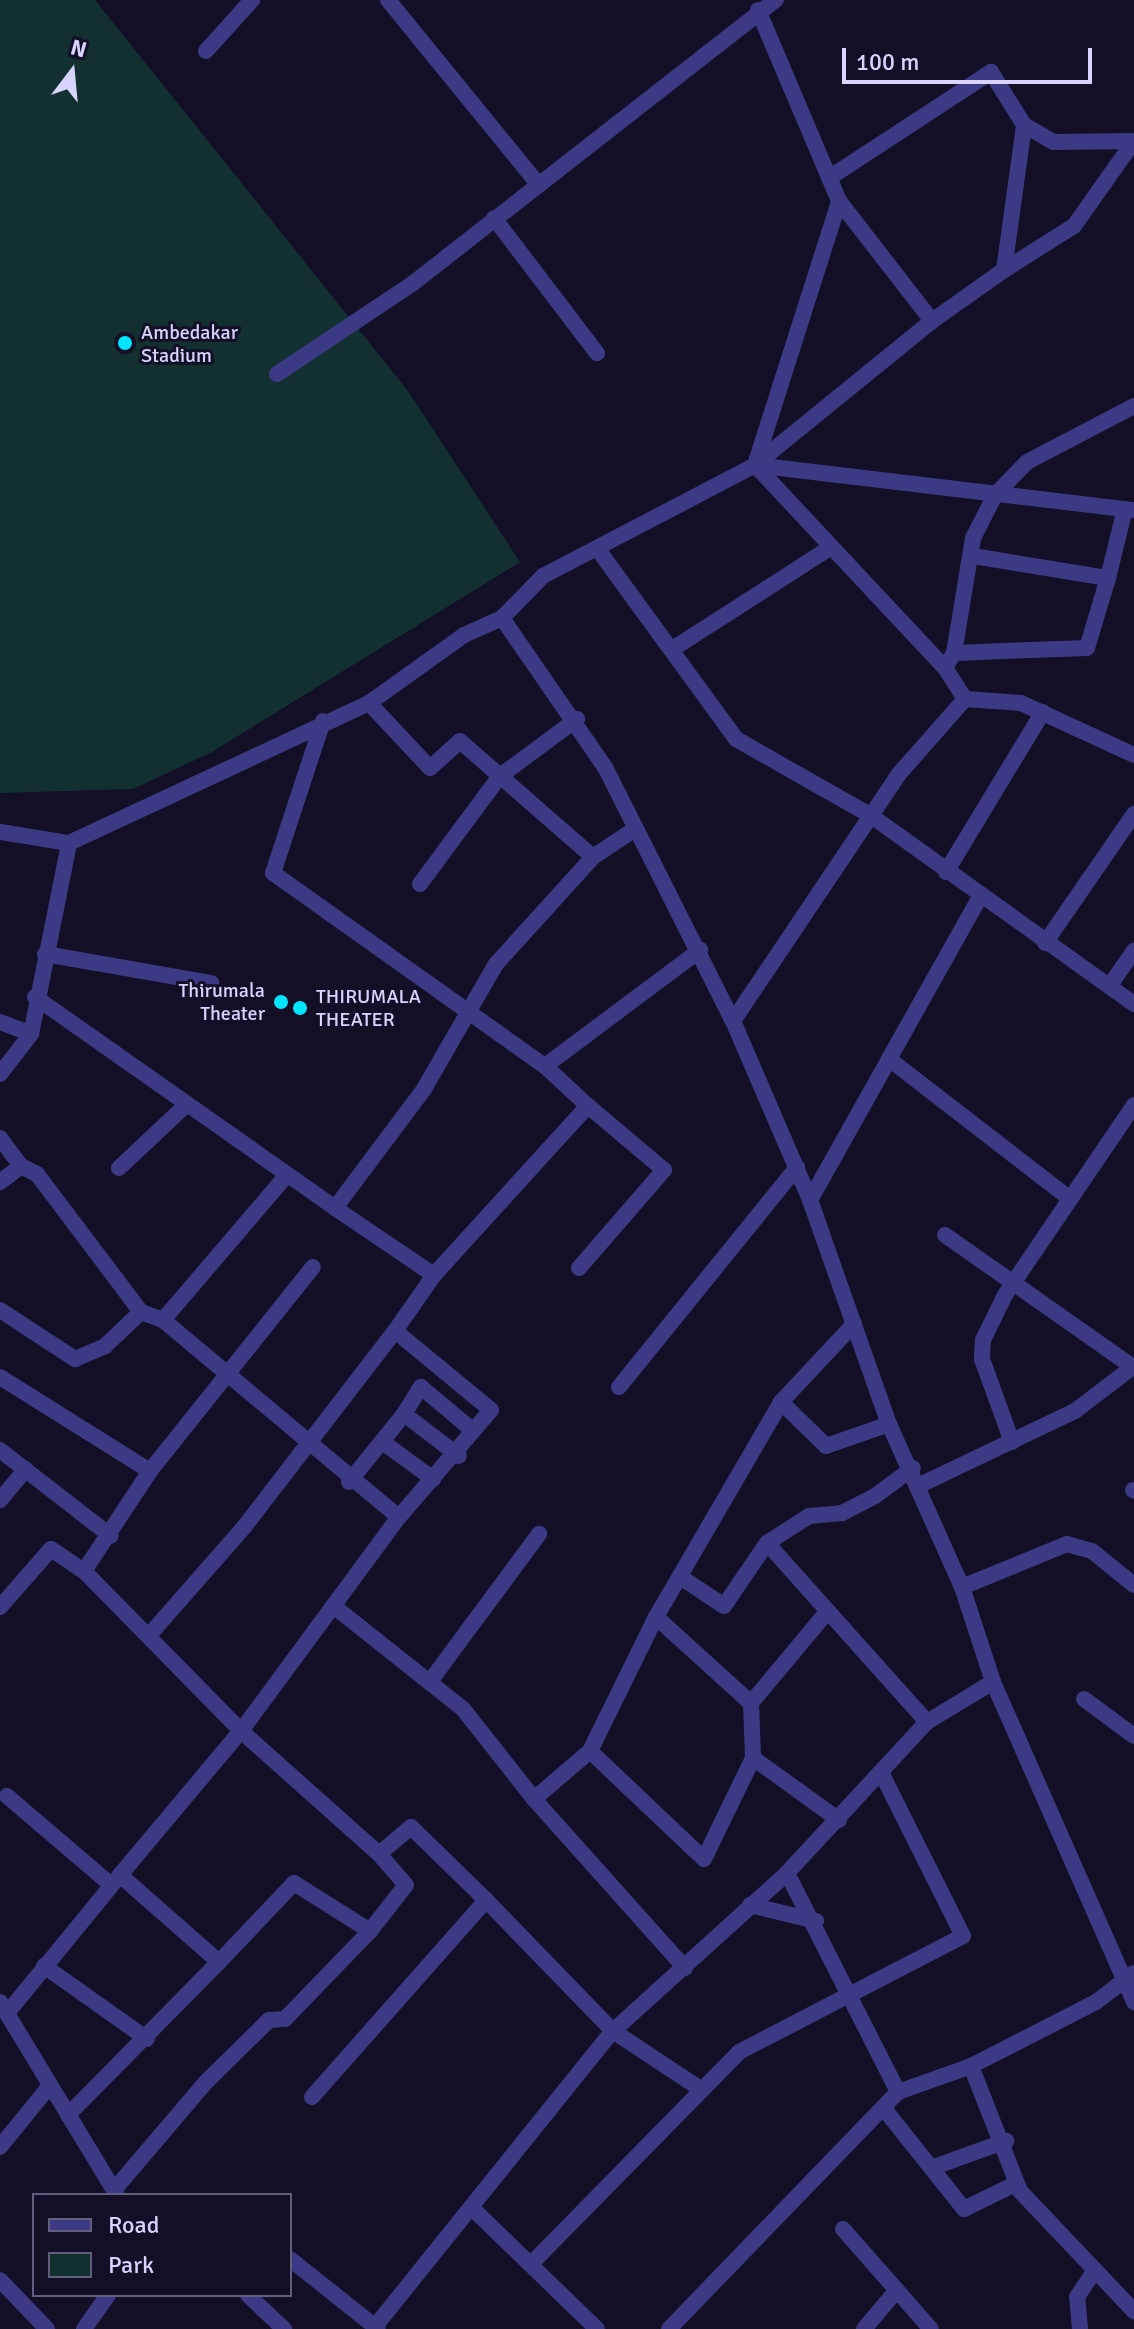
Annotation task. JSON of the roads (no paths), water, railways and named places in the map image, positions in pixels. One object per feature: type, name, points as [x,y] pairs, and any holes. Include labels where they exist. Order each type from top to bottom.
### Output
[{"type":"street","points":[[206,51],[252,0]]},
{"type":"street","points":[[388,0],[539,185]]},
{"type":"street","points":[[277,374],[539,185],[758,10],[776,0]]},
{"type":"street","points":[[758,10],[839,201],[932,321]]},
{"type":"street","points":[[829,178],[991,72],[1024,125],[1054,142],[1134,141]]},
{"type":"street","points":[[1004,270],[1024,125]]},
{"type":"street","points":[[0,832],[69,843],[323,721],[369,703],[464,635],[502,618],[543,576],[599,551],[637,523],[755,465],[932,321],[1074,226],[1134,141]]},
{"type":"street","points":[[755,465],[839,201]]},
{"type":"street","points":[[494,218],[597,353]]},
{"type":"street","points":[[950,660],[973,556],[973,538],[995,495],[1027,462],[1134,406]]},
{"type":"street","points":[[755,465],[1130,510],[1087,648],[950,660]]},
{"type":"street","points":[[755,465],[830,548],[950,660],[965,699]]},
{"type":"street","points":[[674,648],[830,548]]},
{"type":"street","points":[[599,551],[674,648],[703,702],[736,739],[870,815],[1134,1004]]},
{"type":"street","points":[[973,556],[1108,578]]},
{"type":"street","points":[[502,618],[577,719],[632,831],[700,950],[733,1021],[810,1200],[889,1424],[922,1484],[962,1587],[993,1682],[1130,1978],[1134,2002]]},
{"type":"street","points":[[733,1021],[870,815],[965,699]]},
{"type":"street","points":[[965,699],[1021,703],[1134,755]]},
{"type":"street","points":[[369,703],[430,768],[460,741],[593,857]]},
{"type":"street","points":[[946,872],[1043,712]]},
{"type":"street","points":[[420,884],[500,776],[577,719]]},
{"type":"street","points":[[323,721],[273,873],[473,1011],[545,1066],[664,1170],[579,1268]]},
{"type":"street","points":[[1045,943],[1134,814]]},
{"type":"street","points":[[335,1208],[473,1011],[496,964],[593,857],[632,831]]},
{"type":"street","points":[[0,1074],[31,1034],[35,997],[69,843]]},
{"type":"street","points":[[810,1200],[981,895]]},
{"type":"street","points":[[545,1066],[700,950]]},
{"type":"street","points":[[1110,985],[1134,951]]},
{"type":"street","points":[[45,954],[212,983]]},
{"type":"street","points":[[35,997],[286,1176],[434,1275]]},
{"type":"street","points":[[0,1022],[31,1034]]},
{"type":"street","points":[[889,1059],[1070,1199]]},
{"type":"street","points":[[119,1168],[186,1105]]},
{"type":"street","points":[[1012,1442],[982,1359],[993,1315],[1134,1105]]},
{"type":"street","points":[[150,1634],[395,1331],[434,1275],[588,1106]]},
{"type":"street","points":[[0,1138],[21,1166],[37,1174],[141,1312],[163,1320],[349,1482],[399,1517]]},
{"type":"street","points":[[0,1182],[21,1166]]},
{"type":"street","points":[[619,1387],[797,1167]]},
{"type":"street","points":[[163,1320],[286,1176]]},
{"type":"street","points":[[922,1484],[1075,1411],[1133,1367],[1012,1285],[945,1235]]},
{"type":"street","points":[[84,1571],[111,1536],[150,1471],[313,1267]]},
{"type":"street","points":[[0,1310],[75,1359],[105,1346],[141,1312]]},
{"type":"street","points":[[534,1799],[590,1751],[656,1617],[682,1578],[781,1402],[854,1324]]},
{"type":"street","points":[[0,1607],[51,1549],[84,1571],[150,1634],[241,1731],[379,1854],[406,1885],[370,1931],[285,2019],[269,2020],[206,2082],[115,2193],[48,2088],[4,2007],[44,1966],[241,1731],[336,1608],[399,1517],[433,1479],[459,1456],[472,1430],[491,1410],[395,1331]]},
{"type":"street","points":[[0,1377],[150,1471]]},
{"type":"street","points":[[349,1482],[384,1443],[421,1387],[472,1430]]},
{"type":"street","points":[[781,1402],[826,1446],[889,1424]]},
{"type":"street","points":[[404,1414],[459,1456]]},
{"type":"street","points":[[384,1443],[433,1479]]},
{"type":"street","points":[[0,1450],[111,1536]]},
{"type":"street","points":[[682,1578],[724,1606],[767,1543],[809,1516],[842,1513],[875,1496],[913,1468]]},
{"type":"street","points":[[0,1500],[26,1469]]},
{"type":"street","points":[[431,1680],[539,1534]]},
{"type":"street","points":[[767,1543],[927,1722]]},
{"type":"street","points":[[962,1587],[1067,1544],[1092,1551],[1134,1585]]},
{"type":"street","points":[[336,1608],[431,1680],[685,1968]]},
{"type":"street","points":[[590,1751],[704,1859],[753,1758],[751,1703],[827,1612]]},
{"type":"street","points":[[656,1617],[751,1703]]},
{"type":"street","points":[[292,2261],[375,2328],[613,2031],[787,1873],[927,1722],[993,1682]]},
{"type":"street","points":[[1084,1699],[1134,1736]]},
{"type":"street","points":[[753,1758],[839,1820]]},
{"type":"street","points":[[531,2264],[699,2088],[767,2032],[850,1997],[963,1936],[882,1774]]},
{"type":"street","points":[[7,1796],[219,1962]]},
{"type":"street","points":[[379,1854],[411,1827],[613,2031],[699,2088]]},
{"type":"street","points":[[787,1873],[816,1921],[898,2092]]},
{"type":"street","points":[[68,2115],[147,2039],[294,1883],[370,1931]]},
{"type":"street","points":[[312,2097],[486,1900]]},
{"type":"street","points":[[750,1905],[816,1921]]},
{"type":"street","points":[[44,1966],[147,2039]]},
{"type":"street","points":[[669,2329],[885,2110],[898,2092],[971,2066],[1130,1978]]},
{"type":"street","points":[[971,2066],[1006,2141],[1015,2184],[1093,2273],[1134,2311]]},
{"type":"street","points":[[0,2147],[48,2088]]},
{"type":"street","points":[[885,2110],[934,2167],[964,2209],[1015,2184]]},
{"type":"street","points":[[934,2167],[1006,2141]]},
{"type":"street","points":[[471,2207],[597,2329]]},
{"type":"street","points":[[843,2229],[931,2329]]},
{"type":"street","points":[[1080,2329],[1077,2297],[1093,2273]]},
{"type":"street","points":[[0,2280],[47,2329]]},
{"type":"street","points":[[864,2329],[897,2290]]},
{"type":"street","points":[[84,2329],[107,2297]]},
{"type":"street","points":[[250,2297],[284,2329]]},
{"type":"place","name":"Ambedakar Stadium","points":[[125,343]]},
{"type":"place","name":"Thirumala Theater","points":[[281,1002]]},
{"type":"place","name":"THIRUMALA THEATER","points":[[300,1008]]}]
